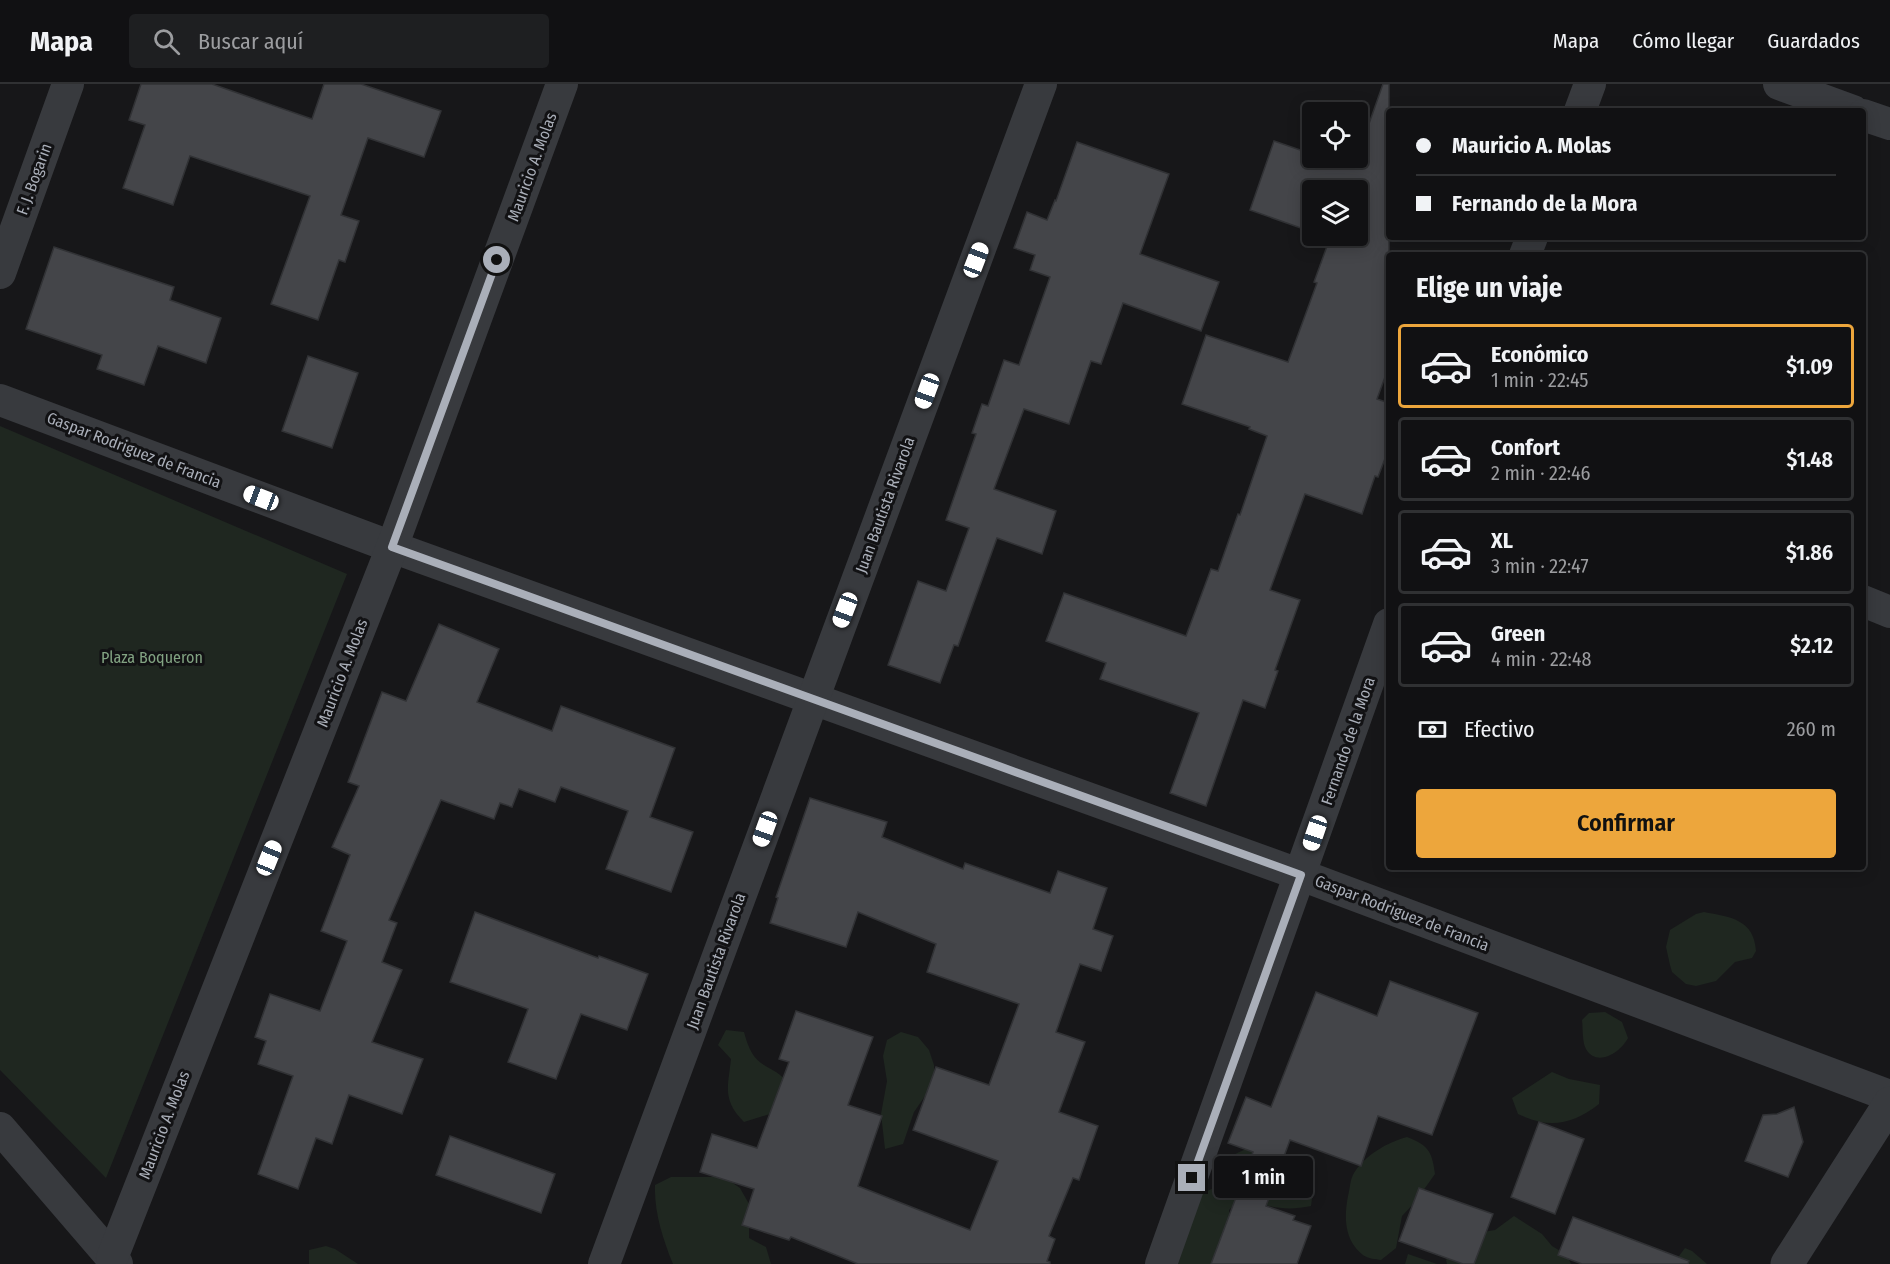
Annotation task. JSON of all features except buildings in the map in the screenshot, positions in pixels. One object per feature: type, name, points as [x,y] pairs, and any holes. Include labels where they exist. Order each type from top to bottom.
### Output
[{"type":"street","name":"F. J. Bogarin","points":[[0,273],[68,84]]},
{"type":"street","name":"Mauricio A. Molas","points":[[114,1261],[392,547],[562,84]]},
{"type":"street","name":"Juan Bautista Rivarola","points":[[604,1264],[1041,84]]},
{"type":"street","points":[[1581,108],[1590,84]]},
{"type":"street","points":[[1779,84],[1845,108]]},
{"type":"street","points":[[1866,116],[1890,124]]},
{"type":"street","name":"Gaspar Rodriguez de Francia","points":[[0,400],[392,547],[1301,875],[1890,1096]]},
{"type":"street","points":[[1866,602],[1890,612]]},
{"type":"street","name":"Fernando de la Mora","points":[[1161,1264],[1386,633]]},
{"type":"street","points":[[1787,1264],[1890,1103]]},
{"type":"street","points":[[0,1128],[114,1261]]},
{"type":"green space","name":"Plaza Boqueron","points":[[0,426],[347,574],[106,1178],[0,1070]]},
{"type":"green space","points":[[1704,912],[1731,918],[1746,926],[1751,932],[1756,951],[1752,958],[1735,962],[1716,981],[1696,986],[1686,984],[1672,972],[1666,947],[1670,930],[1696,914]]},
{"type":"green space","points":[[1605,1012],[1622,1022],[1628,1038],[1615,1053],[1602,1058],[1591,1055],[1586,1049],[1582,1020],[1589,1013]]},
{"type":"green space","points":[[726,1030],[744,1032],[755,1057],[786,1080],[776,1112],[744,1122],[732,1107],[728,1093],[731,1059],[718,1045]]},
{"type":"green space","points":[[901,1032],[918,1037],[929,1050],[934,1065],[934,1083],[914,1112],[903,1144],[885,1149],[881,1114],[887,1081],[883,1056],[887,1040]]},
{"type":"green space","points":[[1552,1072],[1569,1079],[1600,1085],[1599,1104],[1579,1117],[1560,1122],[1540,1122],[1518,1114],[1512,1098]]},
{"type":"green space","points":[[1407,1137],[1428,1150],[1435,1174],[1402,1216],[1396,1248],[1381,1260],[1367,1257],[1352,1242],[1347,1228],[1347,1204],[1352,1178],[1364,1160],[1392,1142]]},
{"type":"green space","points":[[1248,1148],[1296,1163],[1304,1168],[1310,1177],[1311,1206],[1283,1208],[1241,1198],[1229,1210],[1231,1227],[1216,1264],[1148,1264],[1164,1225],[1203,1193],[1218,1186],[1233,1155]]},
{"type":"green space","points":[[671,1177],[724,1177],[740,1188],[749,1204],[749,1238],[766,1247],[771,1264],[673,1264],[660,1225],[655,1195],[655,1185]]},
{"type":"green space","points":[[1514,1216],[1542,1234],[1552,1246],[1567,1255],[1571,1264],[1447,1264],[1446,1260],[1455,1245],[1477,1233],[1495,1230]]},
{"type":"green space","points":[[326,1246],[358,1264],[309,1264],[309,1250]]},
{"type":"green space","points":[[1685,1248],[1692,1251],[1707,1264],[1673,1264]]},
{"type":"green space","points":[[1408,1254],[1437,1264],[1405,1264]]},
{"type":"route","points":[[497,260],[392,547],[1301,875],[1192,1178]]}]
